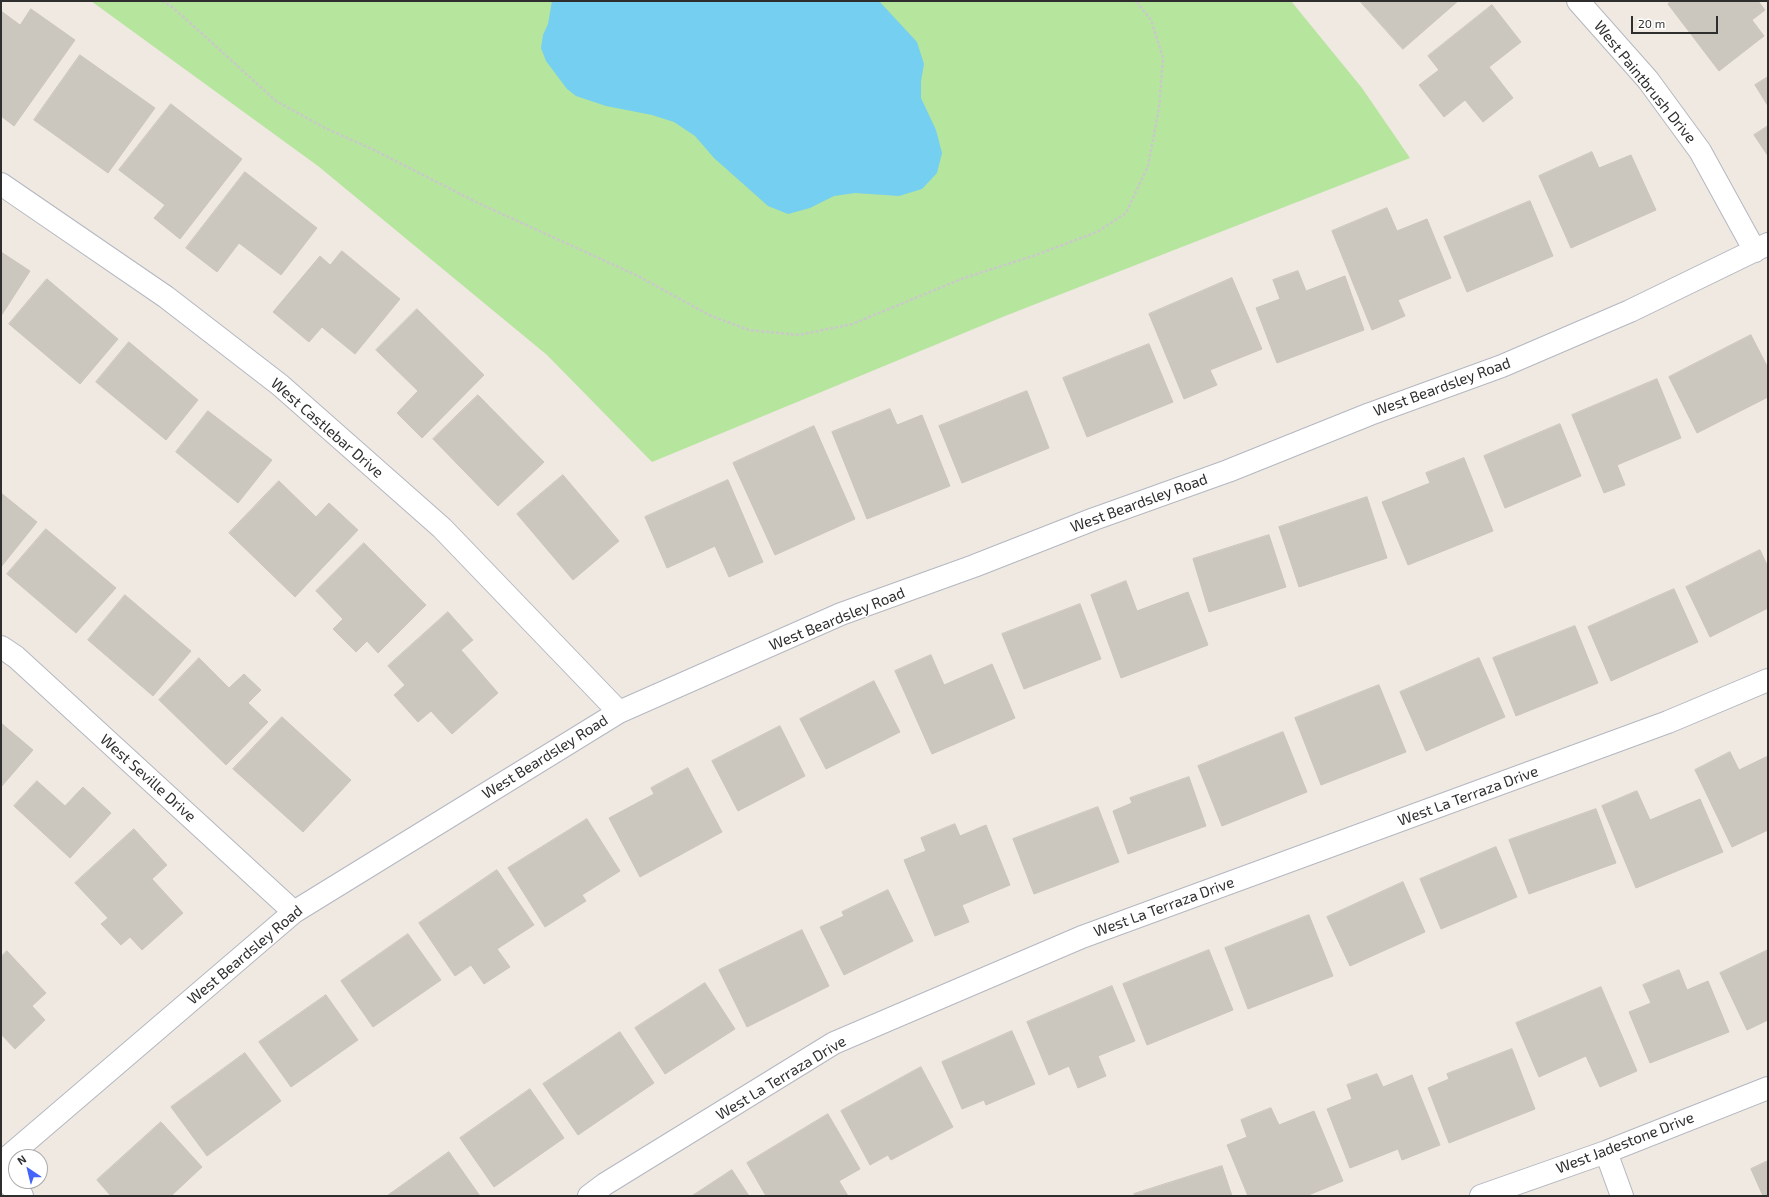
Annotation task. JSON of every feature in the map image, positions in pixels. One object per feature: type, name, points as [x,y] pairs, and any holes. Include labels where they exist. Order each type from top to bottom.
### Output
[{"type":"street","name":"West Paintbrush Drive","points":[[1578,1],[1648,80],[1700,151],[1761,247]]},
{"type":"street","name":"West Castlebar Drive","points":[[1,184],[166,297],[280,385],[442,528],[619,712]]},
{"type":"street","name":"West Beardsley Road","points":[[1,1163],[294,912],[619,712],[841,614],[974,566],[1094,519],[1228,471],[1370,414],[1502,366],[1630,311],[1761,247]]},
{"type":"street","name":"West Seville Drive","points":[[1,647],[16,657],[294,912]]},
{"type":"street","name":"West La Terraza Drive","points":[[589,1196],[605,1184],[842,1040],[1082,937],[1668,722],[1768,680]]},
{"type":"street","name":"West Jadestone Drive","points":[[1481,1196],[1606,1152],[1768,1088]]},
{"type":"street","points":[[1606,1152],[1622,1196]]},
{"type":"street","points":[[1,1177],[22,1196]]},
{"type":"path","points":[[162,1],[171,6],[200,31],[276,101],[325,128],[374,150],[478,203],[638,276],[709,315],[749,330],[799,335],[852,324],[964,278],[1036,255],[1097,232],[1126,213],[1148,166],[1159,108],[1163,58],[1151,20],[1136,1]]},
{"type":"green space","points":[[91,1],[1291,1],[1362,88],[1410,158],[1005,316],[652,462],[547,355],[318,166]]},
{"type":"water","points":[[552,1],[879,1],[917,42],[924,64],[921,81],[921,98],[936,130],[942,153],[937,173],[922,189],[899,196],[855,193],[834,196],[810,208],[788,214],[768,206],[714,158],[695,136],[674,122],[652,115],[606,106],[576,96],[567,89],[546,61],[541,48],[543,35],[548,24]]},
{"type":"building","points":[[1360,1],[1458,1],[1403,49]]},
{"type":"building","points":[[1672,1],[1758,1],[1765,10],[1752,20],[1764,36],[1719,71],[1668,4]]},
{"type":"building","points":[[1492,5],[1521,42],[1489,67],[1513,98],[1483,122],[1465,100],[1444,117],[1419,85],[1439,70],[1428,56]]},
{"type":"building","points":[[31,9],[75,40],[14,126],[1,116],[1,11],[20,25]]},
{"type":"building","points":[[80,55],[155,108],[108,173],[34,120]]},
{"type":"building","points":[[1768,77],[1768,106],[1755,85]]},
{"type":"building","points":[[171,104],[242,159],[180,239],[154,218],[165,205],[119,170]]},
{"type":"building","points":[[1768,126],[1768,156],[1754,135]]},
{"type":"building","points":[[1592,152],[1599,168],[1631,155],[1656,210],[1571,248],[1539,176]]},
{"type":"building","points":[[245,172],[317,228],[281,275],[239,243],[217,272],[186,248]]},
{"type":"building","points":[[1530,201],[1553,256],[1467,292],[1444,237]]},
{"type":"building","points":[[1387,208],[1397,231],[1427,219],[1451,278],[1398,300],[1405,316],[1372,330],[1332,231]]},
{"type":"building","points":[[342,251],[400,299],[355,354],[322,327],[309,342],[273,312],[320,256],[330,265]]},
{"type":"building","points":[[1,252],[30,271],[1,316]]},
{"type":"building","points":[[1298,271],[1306,291],[1345,276],[1364,330],[1277,363],[1256,308],[1280,299],[1273,280]]},
{"type":"building","points":[[1232,278],[1262,349],[1210,370],[1217,385],[1184,399],[1149,314]]},
{"type":"building","points":[[47,279],[118,339],[80,384],[9,324]]},
{"type":"building","points":[[417,309],[484,375],[422,438],[397,413],[418,391],[376,350]]},
{"type":"building","points":[[1751,335],[1768,368],[1768,397],[1697,433],[1669,377]]},
{"type":"building","points":[[129,342],[198,400],[166,440],[96,382]]},
{"type":"building","points":[[1149,344],[1173,402],[1087,437],[1063,378]]},
{"type":"building","points":[[1657,379],[1681,438],[1617,465],[1625,485],[1604,493],[1572,415]]},
{"type":"building","points":[[1027,391],[1049,448],[962,483],[939,426]]},
{"type":"building","points":[[478,395],[544,462],[498,506],[433,439]]},
{"type":"building","points":[[890,409],[897,425],[922,415],[950,486],[867,519],[832,432]]},
{"type":"building","points":[[208,411],[272,460],[238,503],[176,452]]},
{"type":"building","points":[[1560,424],[1581,476],[1505,508],[1484,456]]},
{"type":"building","points":[[814,426],[855,519],[775,555],[733,463]]},
{"type":"building","points":[[1464,458],[1493,531],[1408,565],[1382,502],[1430,483],[1426,473]]},
{"type":"building","points":[[563,475],[619,541],[573,580],[517,514]]},
{"type":"building","points":[[728,480],[763,562],[729,577],[715,546],[667,568],[645,517]]},
{"type":"building","points":[[279,481],[316,517],[329,503],[358,530],[295,597],[229,533]]},
{"type":"building","points":[[1,493],[37,522],[1,567]]},
{"type":"building","points":[[1367,497],[1387,558],[1299,587],[1279,527]]},
{"type":"building","points":[[46,529],[116,588],[76,633],[7,574]]},
{"type":"building","points":[[1269,535],[1286,587],[1209,612],[1193,559]]},
{"type":"building","points":[[364,543],[426,605],[378,653],[367,641],[356,652],[333,629],[343,619],[316,591]]},
{"type":"building","points":[[1760,550],[1768,567],[1768,608],[1710,637],[1686,587]]},
{"type":"building","points":[[1126,581],[1137,611],[1188,592],[1208,645],[1121,678],[1091,595]]},
{"type":"building","points":[[1674,589],[1698,642],[1611,681],[1588,627]]},
{"type":"building","points":[[125,595],[191,651],[153,696],[88,640]]},
{"type":"building","points":[[1080,604],[1101,659],[1024,689],[1002,634]]},
{"type":"building","points":[[448,612],[473,640],[461,650],[498,693],[452,734],[431,711],[418,722],[394,695],[405,685],[388,666]]},
{"type":"building","points":[[1575,626],[1598,683],[1516,716],[1493,658]]},
{"type":"building","points":[[931,655],[944,685],[992,664],[1015,718],[932,754],[895,671]]},
{"type":"building","points":[[199,658],[229,688],[244,674],[261,690],[248,703],[268,722],[226,765],[159,700]]},
{"type":"building","points":[[1479,658],[1505,717],[1426,751],[1400,692]]},
{"type":"building","points":[[874,681],[900,732],[826,769],[800,719]]},
{"type":"building","points":[[1379,685],[1406,752],[1321,785],[1295,718]]},
{"type":"building","points":[[282,717],[351,780],[303,832],[233,769]]},
{"type":"building","points":[[1,723],[33,750],[1,787]]},
{"type":"building","points":[[780,726],[805,776],[738,811],[712,761]]},
{"type":"building","points":[[1283,732],[1307,792],[1222,826],[1198,766]]},
{"type":"building","points":[[1730,752],[1739,770],[1768,756],[1768,830],[1732,847],[1695,770]]},
{"type":"building","points":[[688,768],[722,832],[640,877],[609,818],[654,794],[651,788]]},
{"type":"building","points":[[1189,777],[1206,826],[1128,854],[1113,811],[1132,803],[1130,798]]},
{"type":"building","points":[[37,781],[65,806],[83,787],[111,813],[70,858],[14,806]]},
{"type":"building","points":[[1637,791],[1650,820],[1700,799],[1723,852],[1636,888],[1602,806]]},
{"type":"building","points":[[1098,807],[1119,862],[1034,894],[1013,839]]},
{"type":"building","points":[[1596,809],[1616,863],[1529,894],[1509,840]]},
{"type":"building","points":[[587,819],[620,871],[582,895],[586,901],[545,927],[508,868]]},
{"type":"building","points":[[955,824],[960,836],[986,825],[1010,885],[962,905],[969,922],[935,936],[904,860],[926,851],[921,838]]},
{"type":"building","points":[[134,829],[167,865],[152,879],[183,913],[142,950],[130,937],[121,945],[101,924],[108,918],[75,883]]},
{"type":"building","points":[[1496,847],[1517,897],[1441,929],[1420,879]]},
{"type":"building","points":[[497,870],[534,925],[497,949],[510,967],[484,984],[471,965],[455,976],[419,923]]},
{"type":"building","points":[[1403,882],[1425,932],[1350,966],[1327,917]]},
{"type":"building","points":[[888,890],[913,941],[844,975],[820,927],[844,916],[842,912]]},
{"type":"building","points":[[1309,915],[1333,976],[1248,1009],[1225,948]]},
{"type":"building","points":[[802,930],[829,986],[747,1027],[719,970]]},
{"type":"building","points":[[408,934],[441,980],[373,1027],[341,981]]},
{"type":"building","points":[[1209,950],[1233,1010],[1147,1045],[1123,984]]},
{"type":"building","points":[[1768,950],[1768,1020],[1747,1030],[1720,973]]},
{"type":"building","points":[[7,951],[46,993],[32,1006],[45,1020],[15,1049],[1,1034],[1,957]]},
{"type":"building","points":[[1679,970],[1687,990],[1708,981],[1729,1032],[1650,1063],[1629,1012],[1651,1003],[1643,985]]},
{"type":"building","points":[[705,983],[735,1029],[665,1074],[635,1028]]},
{"type":"building","points":[[1112,986],[1135,1041],[1098,1056],[1106,1076],[1078,1088],[1069,1066],[1049,1075],[1027,1022]]},
{"type":"building","points":[[1601,987],[1637,1071],[1600,1087],[1586,1056],[1539,1077],[1516,1023]]},
{"type":"building","points":[[326,995],[358,1040],[291,1087],[259,1042]]},
{"type":"building","points":[[1012,1031],[1035,1084],[986,1105],[984,1100],[962,1109],[942,1062]]},
{"type":"building","points":[[620,1032],[654,1083],[578,1135],[543,1084]]},
{"type":"building","points":[[1512,1049],[1535,1109],[1449,1143],[1428,1088],[1449,1079],[1447,1074]]},
{"type":"building","points":[[245,1053],[281,1101],[207,1156],[171,1107]]},
{"type":"building","points":[[921,1067],[953,1127],[891,1160],[888,1155],[870,1165],[841,1111]]},
{"type":"building","points":[[1377,1074],[1383,1087],[1412,1075],[1440,1145],[1402,1160],[1398,1149],[1350,1168],[1327,1109],[1352,1099],[1347,1085]]},
{"type":"building","points":[[530,1089],[564,1138],[494,1187],[460,1138]]},
{"type":"building","points":[[1271,1108],[1279,1125],[1314,1111],[1343,1181],[1306,1196],[1248,1196],[1227,1145],[1247,1137],[1241,1120]]},
{"type":"building","points":[[828,1114],[860,1169],[839,1181],[848,1196],[766,1196],[747,1163]]},
{"type":"building","points":[[161,1122],[202,1167],[171,1196],[111,1196],[97,1180]]},
{"type":"building","points":[[449,1152],[480,1196],[387,1196]]},
{"type":"building","points":[[1768,1161],[1768,1196],[1763,1196],[1751,1169]]},
{"type":"building","points":[[1222,1166],[1232,1196],[1135,1196],[1134,1194]]},
{"type":"building","points":[[732,1170],[749,1196],[692,1196]]}]
